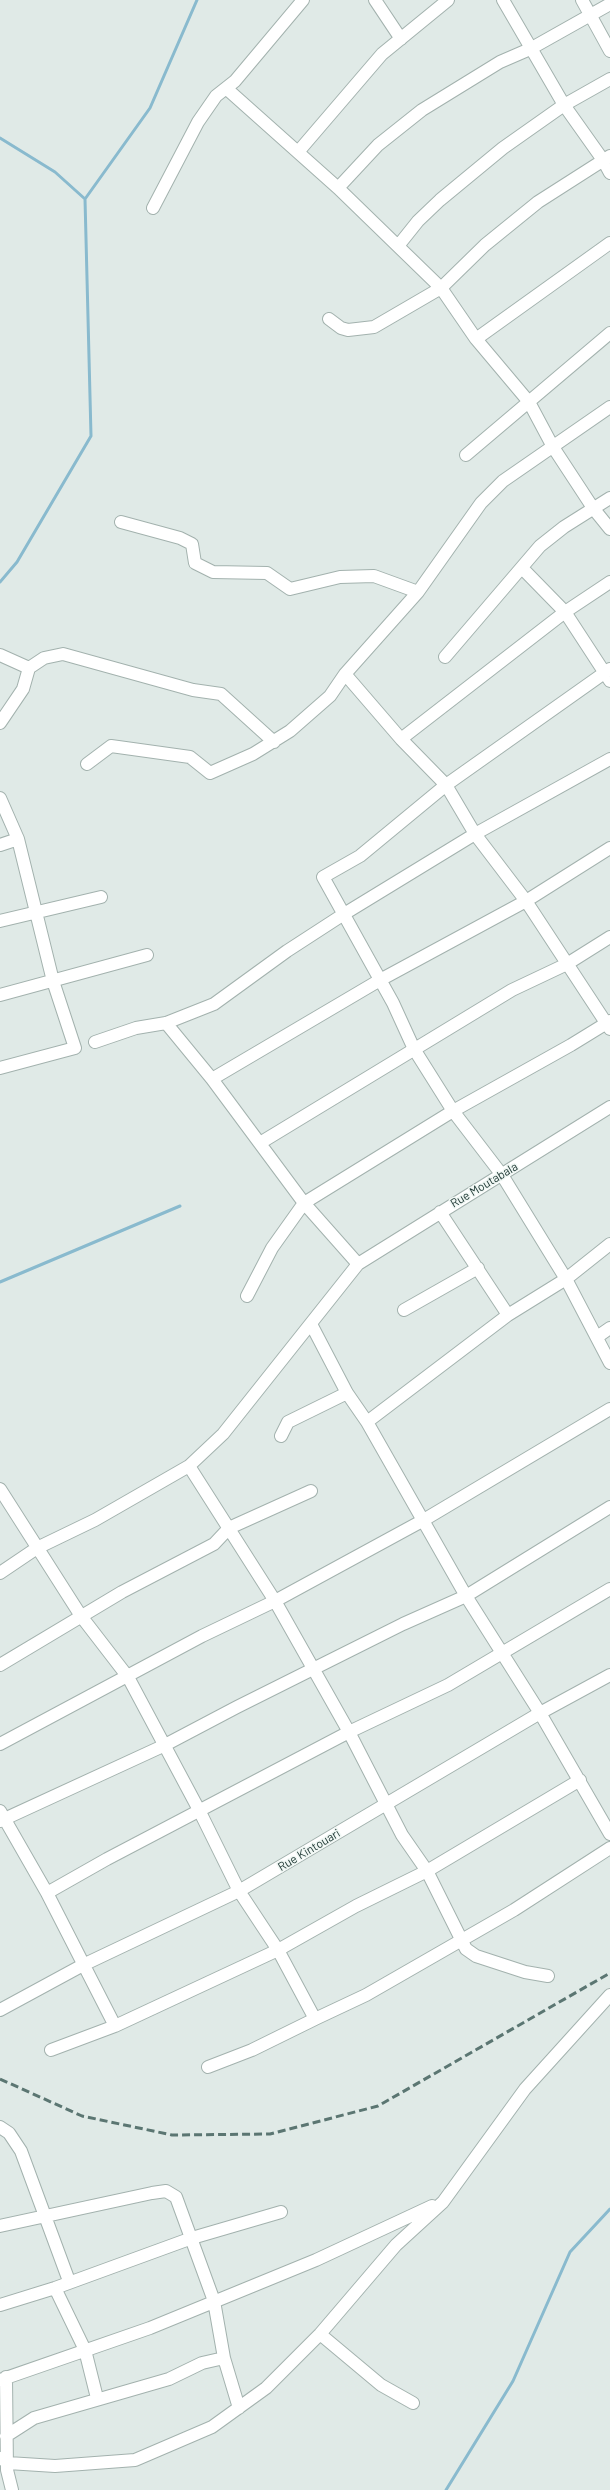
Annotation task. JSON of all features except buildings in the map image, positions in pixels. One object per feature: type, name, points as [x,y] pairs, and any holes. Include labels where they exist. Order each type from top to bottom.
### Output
[{"type":"street","points":[[153,208],[198,122],[216,96],[227,89],[303,0]]},
{"type":"street","points":[[375,0],[401,39]]},
{"type":"street","points":[[298,152],[374,63],[448,0]]},
{"type":"street","points":[[503,0],[530,49],[564,105],[607,158],[610,173]]},
{"type":"street","points":[[582,0],[610,51]]},
{"type":"street","points":[[338,188],[378,145],[422,110],[500,62],[530,49],[590,13],[610,4]]},
{"type":"street","points":[[398,246],[418,221],[440,200],[503,148],[564,105],[610,79]]},
{"type":"street","points":[[227,89],[338,188],[441,288],[476,339],[529,402],[553,447],[593,508],[610,529]]},
{"type":"street","points":[[329,319],[341,328],[348,330],[374,327],[441,288],[485,245],[538,202],[607,158]]},
{"type":"street","points":[[476,339],[610,243]]},
{"type":"street","points":[[466,454],[610,333]]},
{"type":"street","points":[[87,764],[111,746],[190,757],[210,773],[274,742],[330,696],[345,674],[418,592],[481,503],[503,481],[610,407]]},
{"type":"street","points":[[445,657],[540,546],[593,508],[610,498]]},
{"type":"street","points":[[121,522],[180,538],[192,544],[195,563],[213,572],[267,573],[290,589],[340,577],[374,576],[418,592]]},
{"type":"street","points":[[522,568],[565,612],[608,674],[446,785],[360,856],[323,877],[380,980],[414,1049],[453,1111],[502,1175],[566,1279],[610,1363]]},
{"type":"street","points":[[401,739],[565,612],[610,582]]},
{"type":"street","points":[[0,723],[23,689],[29,668],[44,658],[63,654],[193,690],[212,691],[221,694],[233,703],[274,742]]},
{"type":"street","points":[[0,655],[29,668]]},
{"type":"street","points":[[247,1296],[272,1248],[304,1203],[453,1111],[609,1024],[567,964],[526,901],[475,834],[446,785],[401,739],[345,674]]},
{"type":"street","points":[[94,1042],[136,1028],[166,1023],[214,1004],[287,951],[344,914],[475,834],[610,759]]},
{"type":"street","points":[[0,798],[18,839],[53,981],[75,1048],[0,1068]]},
{"type":"street","points":[[0,845],[18,839]]},
{"type":"street","points":[[212,1079],[380,980],[526,901],[610,848]]},
{"type":"street","points":[[0,921],[35,911],[101,897]]},
{"type":"street","points":[[260,1143],[512,990],[567,964],[610,937]]},
{"type":"street","points":[[0,995],[147,955]]},
{"type":"street","points":[[166,1023],[212,1079],[304,1203],[358,1264]]},
{"type":"street","name":"Rue Moutabala","points":[[0,1573],[37,1548],[95,1520],[189,1466],[223,1434],[358,1264],[610,1107]]},
{"type":"street","points":[[440,1212],[508,1315]]},
{"type":"street","points":[[367,1422],[508,1315],[566,1279],[610,1244]]},
{"type":"street","points":[[404,1310],[478,1268]]},
{"type":"street","points":[[311,1324],[347,1393],[367,1422],[422,1521],[466,1596],[540,1713],[610,1834]]},
{"type":"street","points":[[597,1338],[610,1328]]},
{"type":"street","points":[[282,1436],[288,1422],[347,1393]]},
{"type":"street","points":[[0,1744],[128,1677],[202,1636],[274,1601],[422,1521],[610,1409]]},
{"type":"street","points":[[189,1466],[274,1601],[349,1732],[386,1805],[427,1871],[462,1940],[471,1954],[525,1972],[548,1976]]},
{"type":"street","points":[[0,1489],[81,1616],[128,1677],[199,1810],[239,1891],[278,1950],[315,2019]]},
{"type":"street","points":[[0,1665],[122,1592],[214,1544],[229,1528],[311,1491]]},
{"type":"street","points":[[114,2026],[47,1893],[2,1817],[164,1746],[313,1669],[404,1624],[466,1596],[610,1507]]},
{"type":"street","points":[[47,1893],[199,1810],[349,1732],[448,1685],[610,1589]]},
{"type":"street","name":"Rue Kintouari","points":[[0,2010],[83,1965],[239,1891],[540,1713],[610,1675]]},
{"type":"street","points":[[51,2050],[114,2026],[278,1950],[356,1906],[427,1871],[580,1780]]},
{"type":"street","points":[[208,2066],[252,2050],[366,1995],[514,1910],[610,1848]]},
{"type":"street","points":[[4,2460],[55,2466],[135,2460],[212,2427],[266,2388],[320,2334],[396,2245],[443,2202],[525,2089],[610,1995]]},
{"type":"street","points":[[0,2127],[9,2133],[21,2150],[69,2281]]},
{"type":"street","points":[[0,2226],[166,2191],[176,2197],[214,2301],[224,2358],[239,2408]]},
{"type":"street","points":[[12,2490],[4,2460],[6,2436],[3,2379],[150,2328],[316,2260],[443,2202]]},
{"type":"street","points":[[0,2305],[55,2288],[69,2281],[192,2238],[281,2212]]},
{"type":"street","points":[[55,2288],[85,2350],[97,2398]]},
{"type":"street","points":[[320,2334],[381,2385],[413,2403]]},
{"type":"street","points":[[6,2436],[34,2418],[97,2398],[169,2379],[202,2363],[224,2358]]},
{"type":"waterway","points":[[0,582],[17,562],[91,436],[85,199],[150,108],[197,0]]},
{"type":"waterway","points":[[0,138],[55,172],[85,199]]},
{"type":"waterway","points":[[0,1282],[180,1206]]},
{"type":"waterway","points":[[446,2490],[513,2381],[570,2252],[610,2209]]},
{"type":"railway","points":[[0,2079],[82,2116],[172,2135],[270,2134],[378,2106],[610,1973]]}]
